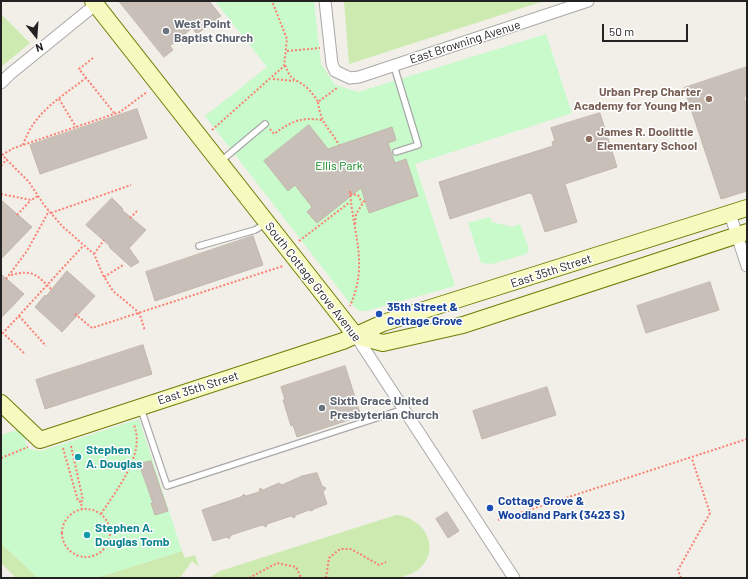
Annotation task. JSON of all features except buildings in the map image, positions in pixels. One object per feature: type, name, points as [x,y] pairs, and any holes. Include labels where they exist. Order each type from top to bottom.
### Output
[{"type":"main road","name":"South Cottage Grove Avenue","points":[[94,3],[356,336]]},
{"type":"main road","name":"East 35th Street","points":[[40,440],[356,336],[383,323],[747,208]]},
{"type":"main road","name":"East 35th Street","points":[[356,336],[383,343],[462,325],[742,234]]},
{"type":"main road","points":[[1,403],[40,440]]},
{"type":"street","name":"East Browning Avenue","points":[[325,1],[332,64],[335,71],[342,76],[350,78],[359,77],[394,66],[588,1]]},
{"type":"street","points":[[1,83],[94,3]]},
{"type":"street","points":[[730,214],[742,234],[747,266]]},
{"type":"street","name":"South Cottage Grove Avenue","points":[[356,336],[514,578]]},
{"type":"lane","points":[[394,66],[418,145],[396,152]]},
{"type":"lane","points":[[220,162],[265,124]]},
{"type":"lane","points":[[199,246],[255,230],[267,223]]},
{"type":"lane","points":[[140,406],[167,486],[404,409]]},
{"type":"path","points":[[272,1],[287,39],[285,64],[288,74],[294,81]]},
{"type":"path","points":[[287,51],[320,48]]},
{"type":"path","points":[[93,58],[79,68],[115,114]]},
{"type":"path","points":[[212,130],[272,79],[285,64]]},
{"type":"path","points":[[23,145],[27,133],[41,113],[86,78]]},
{"type":"path","points":[[272,79],[294,81],[306,86],[318,102],[322,120],[339,145]]},
{"type":"path","points":[[318,102],[337,88]]},
{"type":"path","points":[[145,331],[139,314],[113,291],[104,277],[94,254],[83,246],[50,212],[30,182],[2,154],[23,145],[120,112],[148,91]]},
{"type":"path","points":[[59,99],[76,127]]},
{"type":"path","points":[[265,124],[274,134],[296,120],[308,118],[322,120]]},
{"type":"path","points":[[1,166],[7,159]]},
{"type":"path","points":[[6,279],[27,252],[50,212],[131,185]]},
{"type":"path","points":[[350,191],[350,202],[360,260],[358,290],[350,306]]},
{"type":"path","points":[[1,194],[31,200]]},
{"type":"path","points":[[350,194],[358,195],[362,202]]},
{"type":"path","points":[[17,215],[31,200],[38,196]]},
{"type":"path","points":[[355,225],[356,214],[362,202],[365,200]]},
{"type":"path","points":[[300,241],[350,202]]},
{"type":"path","points":[[130,218],[137,211]]},
{"type":"path","points":[[94,254],[104,240]]},
{"type":"path","points":[[24,353],[2,332],[19,316],[83,246]]},
{"type":"path","points":[[104,277],[123,265]]},
{"type":"path","points":[[75,314],[92,328],[285,266]]},
{"type":"path","points":[[9,275],[28,272],[38,275],[52,290]]},
{"type":"path","points":[[19,316],[46,346]]},
{"type":"path","points":[[101,514],[132,467],[136,450],[134,425]]},
{"type":"path","points":[[1,458],[22,451],[40,440]]},
{"type":"path","points":[[498,520],[747,440]]},
{"type":"path","points":[[71,446],[83,500],[81,502],[82,510]]},
{"type":"path","points":[[63,448],[78,501],[81,502]]},
{"type":"path","points":[[681,578],[678,570],[710,513],[692,458]]},
{"type":"path","points":[[82,510],[95,511],[101,514],[110,527],[108,543],[104,550],[97,555],[81,556],[67,548],[62,533],[64,524],[68,518],[82,510]]},
{"type":"path","points":[[326,578],[329,558],[340,549],[351,550],[379,565],[386,562]]},
{"type":"path","points":[[249,578],[277,563],[296,567],[301,578]]},
{"type":"green space","name":"Ellis Park","points":[[215,1],[314,1],[321,64],[335,85],[358,92],[546,34],[572,113],[415,164],[455,286],[366,311],[359,311],[349,302],[205,116],[267,67]]},
{"type":"green space","points":[[344,1],[544,1],[349,64]]},
{"type":"green space","points":[[1,14],[30,43],[1,67]]},
{"type":"green space","points":[[490,217],[492,222],[512,227],[520,224],[529,249],[526,254],[492,264],[481,263],[468,223]]},
{"type":"green space","points":[[139,419],[182,551],[96,578],[38,578],[1,543],[1,435],[25,428],[25,442],[29,449],[41,451]]},
{"type":"green space","points":[[396,515],[415,521],[427,535],[429,544],[429,553],[425,562],[418,570],[406,576],[398,578],[210,577],[220,571]]},
{"type":"green space","points":[[1,543],[38,578],[16,578],[1,563]]},
{"type":"green space","points":[[182,551],[185,558],[195,555],[199,567],[192,561],[180,578],[96,578]]},
{"type":"place","name":"West Point Baptist Church","points":[[166,31]]},
{"type":"place","name":"Urban Prep Charter Academy for Young Men","points":[[709,99]]},
{"type":"place","name":"James R. Doolittle Elementary School","points":[[589,139]]},
{"type":"place","name":"35th Street & Cottage Grove","points":[[379,314]]},
{"type":"place","name":"Sixth Grace United Presbyterian Church","points":[[322,408]]},
{"type":"place","name":"Stephen A. Douglas","points":[[78,457]]},
{"type":"place","name":"Cottage Grove & Woodland Park (3423 S)","points":[[490,508]]},
{"type":"place","name":"Stephen A. Douglas Tomb","points":[[87,535]]}]
